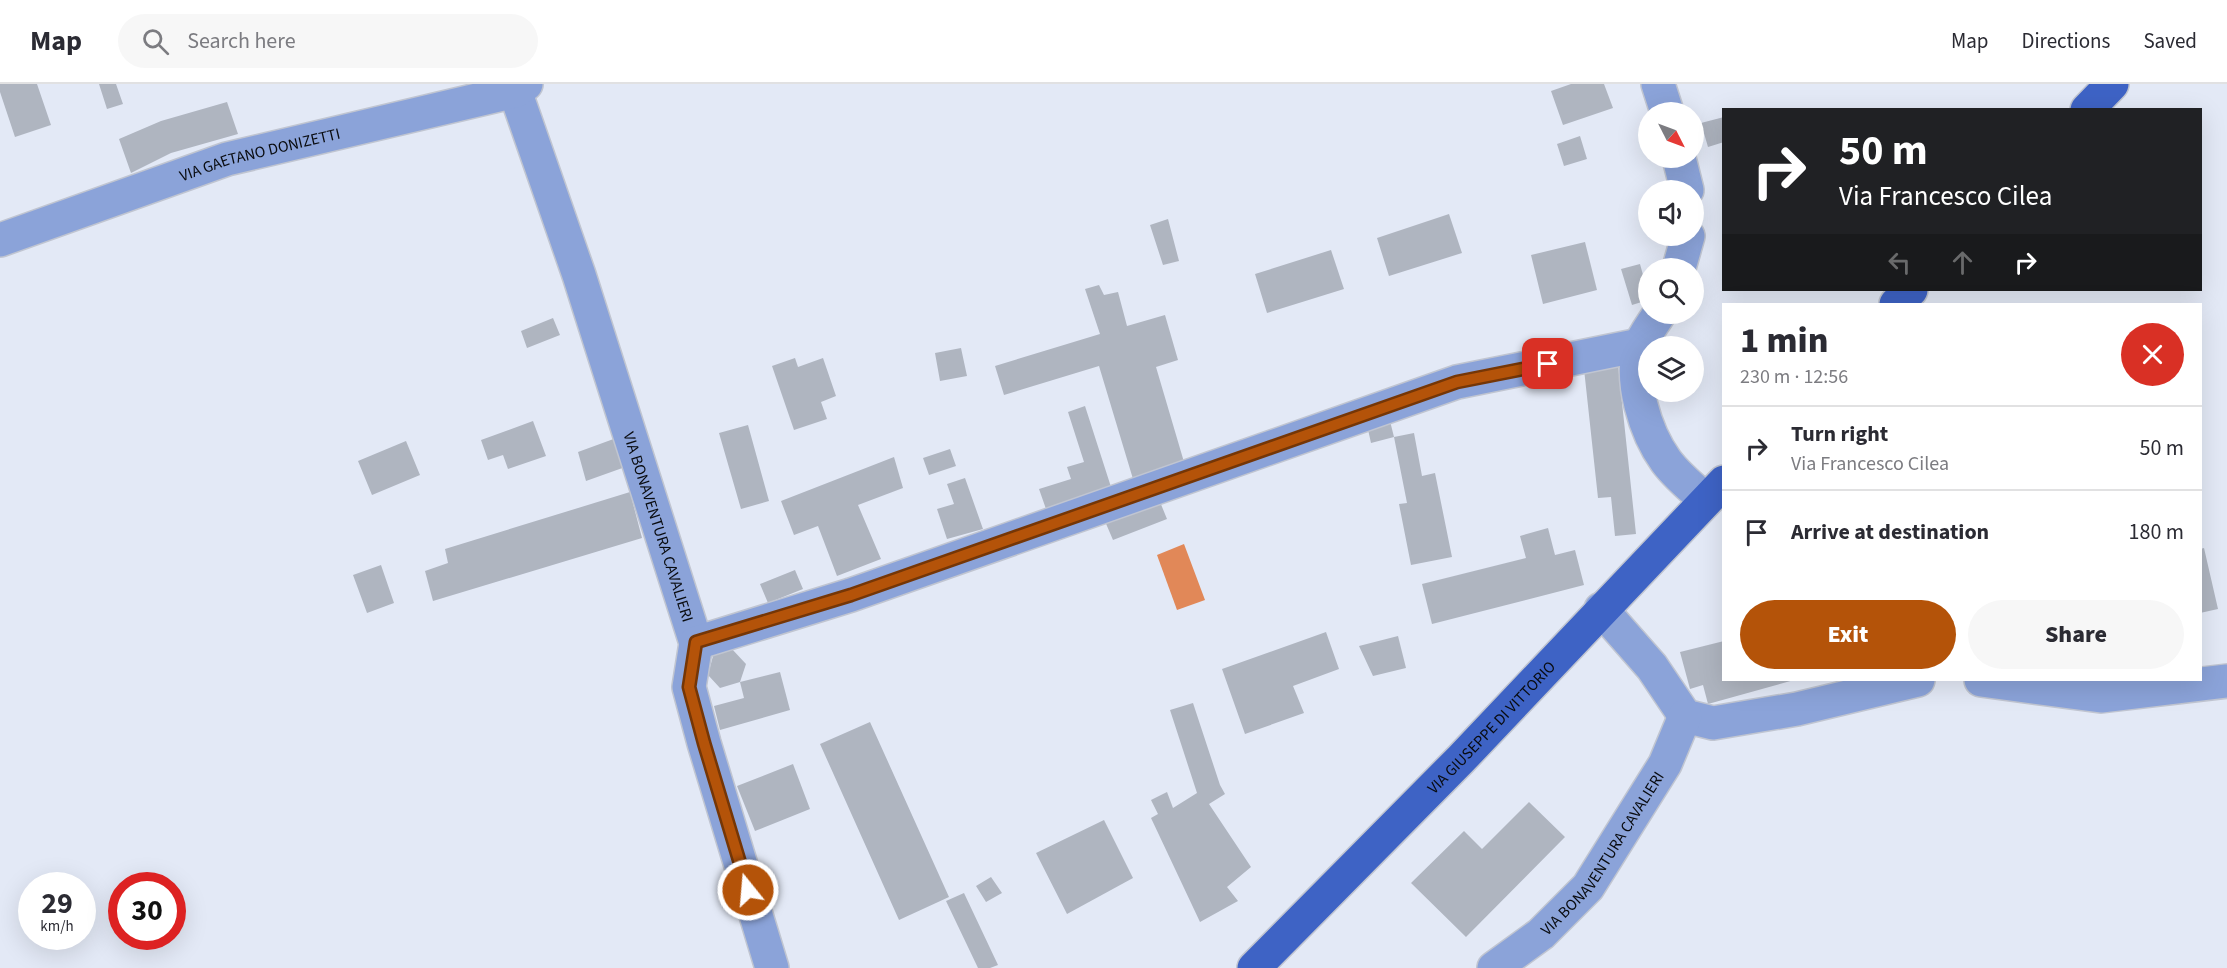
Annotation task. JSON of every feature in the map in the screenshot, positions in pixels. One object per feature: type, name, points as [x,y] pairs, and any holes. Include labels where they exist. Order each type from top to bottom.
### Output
[{"type":"main road","points":[[2089,108],[2112,84]]},
{"type":"main road","points":[[1897,303],[1910,291]]},
{"type":"main road","name":"VIA GIUSEPPE DI VITTORIO","points":[[1254,968],[1461,759],[1714,491]]},
{"type":"street","points":[[1658,84],[1664,102]]},
{"type":"street","name":"VIA GAETANO DONIZETTI","points":[[3,231],[227,159],[520,87]]},
{"type":"street","name":"VIA BONAVENTURA CAVALIERI","points":[[520,87],[696,642],[689,687],[772,968]]},
{"type":"street","points":[[696,642],[851,595],[1457,382],[1638,345]]},
{"type":"street","points":[[1638,358],[1636,371],[1638,389]]},
{"type":"street","points":[[1641,402],[1649,430],[1666,460],[1680,478],[1714,491]]},
{"type":"street","points":[[1601,609],[1652,667],[1685,716],[1713,723],[1797,709],[1914,681]]},
{"type":"street","points":[[1988,681],[2101,696],[2227,681]]},
{"type":"street","name":"VIA BONAVENTURA CAVALIERI","points":[[1494,968],[1541,934],[1588,887],[1665,764],[1685,716]]},
{"type":"shaded area","points":[[1184,544],[1205,600],[1177,610],[1157,555]]},
{"type":"building","points":[[0,84],[37,84],[51,125],[15,137],[0,92]]},
{"type":"building","points":[[99,84],[116,84],[123,104],[107,109]]},
{"type":"building","points":[[1571,84],[1604,84],[1613,108],[1563,125],[1551,91]]},
{"type":"building","points":[[227,102],[238,134],[171,153],[131,173],[119,139],[161,121]]},
{"type":"building","points":[[1722,118],[1722,143],[1708,147],[1704,122]]},
{"type":"building","points":[[1580,136],[1587,159],[1564,166],[1557,144]]},
{"type":"building","points":[[1449,214],[1462,253],[1389,276],[1377,238]]},
{"type":"building","points":[[1168,219],[1179,261],[1163,265],[1150,225]]},
{"type":"building","points":[[1585,242],[1597,290],[1543,304],[1531,255]]},
{"type":"building","points":[[1331,250],[1344,289],[1267,313],[1255,274]]},
{"type":"building","points":[[1638,265],[1638,303],[1632,305],[1621,269]]},
{"type":"building","points":[[1099,285],[1104,295],[1118,292],[1127,326],[1165,315],[1178,360],[1156,367],[1184,462],[1133,479],[1099,366],[1004,395],[995,366],[1100,334],[1085,289]]},
{"type":"building","points":[[553,318],[560,335],[527,348],[521,331]]},
{"type":"building","points":[[961,348],[967,376],[940,381],[935,353]]},
{"type":"building","points":[[795,358],[798,367],[823,358],[836,396],[821,402],[827,419],[794,430],[772,366]]},
{"type":"building","points":[[1618,365],[1636,534],[1615,536],[1611,497],[1598,498],[1584,369]]},
{"type":"building","points":[[1085,406],[1111,487],[1046,509],[1039,489],[1071,479],[1067,467],[1084,462],[1068,412]]},
{"type":"building","points":[[1389,417],[1394,437],[1371,443],[1367,425]]},
{"type":"building","points":[[533,421],[546,456],[508,469],[503,455],[488,460],[481,440]]},
{"type":"building","points":[[748,425],[769,501],[741,509],[719,433]]},
{"type":"building","points":[[1414,433],[1422,476],[1435,473],[1452,557],[1411,565],[1399,504],[1407,503],[1394,437]]},
{"type":"building","points":[[619,437],[628,466],[586,481],[578,452]]},
{"type":"building","points":[[406,441],[420,475],[372,495],[358,461]]},
{"type":"building","points":[[950,449],[956,466],[929,475],[923,458]]},
{"type":"building","points":[[894,457],[903,488],[858,505],[881,559],[837,576],[818,526],[794,535],[781,501]]},
{"type":"building","points":[[965,478],[983,529],[947,539],[937,509],[954,504],[947,484]]},
{"type":"building","points":[[630,492],[642,538],[433,601],[425,571],[448,563],[445,549]]},
{"type":"building","points":[[1158,497],[1167,519],[1113,540],[1104,519]]},
{"type":"building","points":[[1548,528],[1555,555],[1575,550],[1584,585],[1432,624],[1422,584],[1526,558],[1520,536]]},
{"type":"building","points":[[2202,548],[2204,548],[2218,609],[2202,613]]},
{"type":"building","points":[[381,565],[394,603],[367,613],[353,575]]},
{"type":"building","points":[[795,570],[803,589],[768,603],[760,584]]},
{"type":"building","points":[[1326,632],[1339,669],[1293,686],[1304,713],[1245,734],[1222,669]]},
{"type":"building","points":[[1398,636],[1406,668],[1373,676],[1359,646]]},
{"type":"building","points":[[1722,642],[1722,681],[1790,681],[1708,704],[1703,685],[1690,689],[1680,652]]},
{"type":"building","points":[[731,648],[746,664],[740,682],[720,688],[708,675],[713,656]]},
{"type":"building","points":[[780,672],[790,710],[720,730],[714,706],[744,698],[740,682]]},
{"type":"building","points":[[1193,703],[1225,794],[1209,804],[1251,867],[1227,887],[1238,901],[1200,922],[1151,818],[1158,814],[1151,800],[1167,792],[1173,808],[1197,793],[1170,710]]},
{"type":"building","points":[[870,722],[949,897],[899,920],[820,744]]},
{"type":"building","points":[[793,764],[810,809],[755,831],[737,786]]},
{"type":"building","points":[[1529,802],[1565,837],[1466,937],[1411,883],[1464,831],[1482,849]]},
{"type":"building","points":[[1104,820],[1133,878],[1067,914],[1036,853]]},
{"type":"building","points":[[991,877],[1002,893],[986,902],[976,886]]},
{"type":"building","points":[[964,893],[998,965],[978,968],[946,901]]},
{"type":"route","points":[[748,890],[689,687],[696,642],[851,595],[1457,382],[1548,364]]}]
